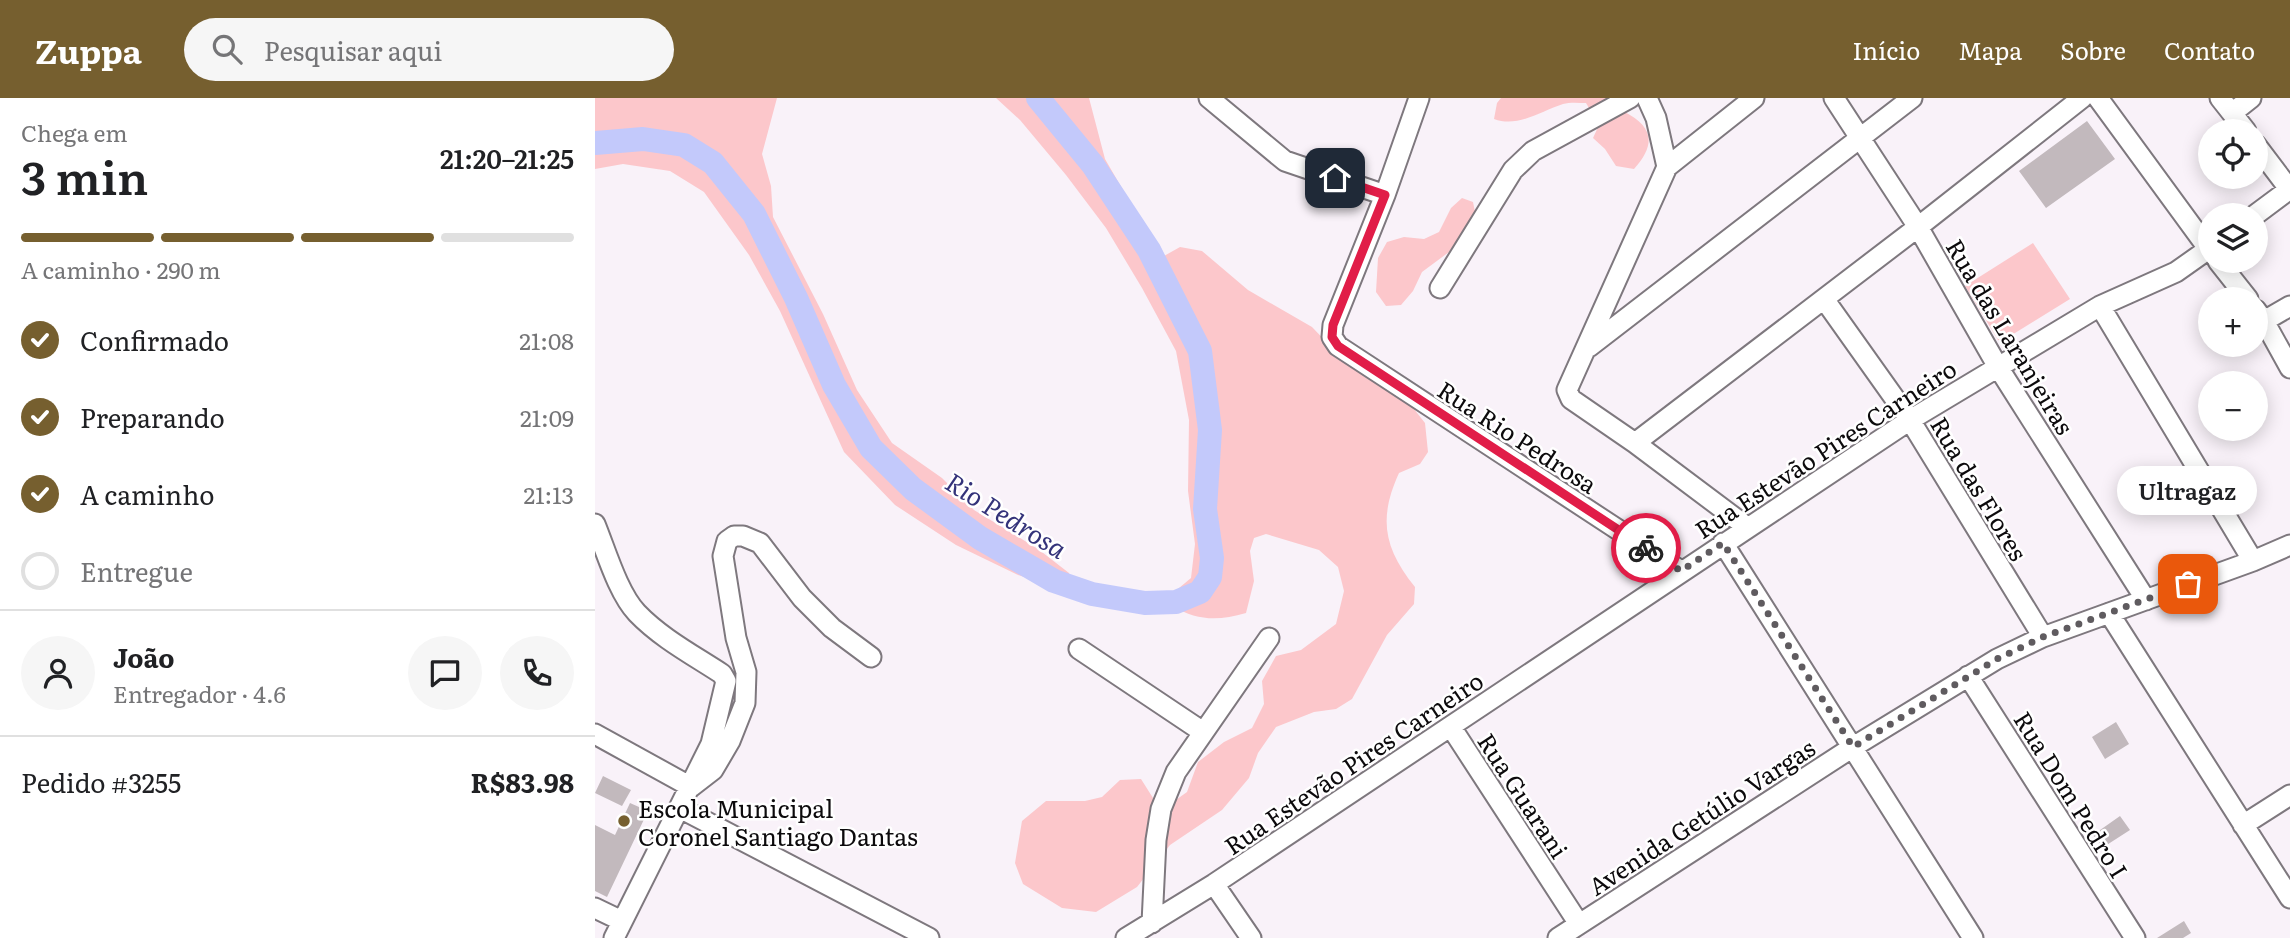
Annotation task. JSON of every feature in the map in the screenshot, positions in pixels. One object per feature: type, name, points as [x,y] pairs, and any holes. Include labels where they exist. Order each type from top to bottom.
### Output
[{"type":"street","points":[[1209,98],[1285,161],[1385,195],[1419,98]]},
{"type":"street","points":[[1440,288],[1513,170],[1533,151],[1630,98]]},
{"type":"street","points":[[1647,98],[1656,118],[1667,167]]},
{"type":"street","points":[[1747,527],[1571,399],[1567,390],[1667,167],[1754,98]]},
{"type":"street","name":"Rua das Laranjeiras","points":[[1833,98],[1918,227],[1998,367],[2145,600]]},
{"type":"street","points":[[1585,349],[1912,98]]},
{"type":"street","points":[[1635,443],[2083,98]]},
{"type":"street","points":[[2098,98],[2198,233]]},
{"type":"street","points":[[2226,106],[2251,98]]},
{"type":"street","points":[[2268,161],[2290,189],[2268,205]]},
{"type":"street","name":"Rua Rio Pedrosa","points":[[1385,195],[1333,325],[1332,337],[1338,346],[1681,571]]},
{"type":"street","name":"Rua Estevão Pires Carneiro","points":[[1126,938],[1214,884],[1910,420],[2100,306],[2198,260]]},
{"type":"street","points":[[2228,273],[2239,287]]},
{"type":"street","name":"Rua das Flores","points":[[1824,299],[1910,420],[2043,637]]},
{"type":"street","points":[[2100,306],[2253,561]]},
{"type":"street","points":[[2268,313],[2290,306]]},
{"type":"street","points":[[2268,329],[2290,369]]},
{"type":"street","points":[[595,524],[620,586],[636,612],[663,635],[722,674],[726,681],[711,744],[618,929],[595,908]]},
{"type":"street","points":[[691,787],[713,770],[730,741],[745,703],[746,673],[736,638],[723,556],[727,541],[734,536],[760,542],[802,598],[832,628],[871,657]]},
{"type":"street","points":[[1723,543],[1973,938]]},
{"type":"street","name":"Avenida Getúlio Vargas","points":[[1558,938],[1968,676],[2043,637],[2290,545]]},
{"type":"street","points":[[2109,613],[2290,898]]},
{"type":"street","points":[[1152,923],[1156,840],[1161,810],[1176,772],[1269,638]]},
{"type":"street","points":[[1079,649],[1203,732]]},
{"type":"street","name":"Rua Dom Pedro I","points":[[1968,676],[2135,938]]},
{"type":"street","name":"Rua Guarani","points":[[1451,727],[1579,924]]},
{"type":"street","points":[[595,734],[691,787]]},
{"type":"street","points":[[2243,825],[2290,795]]},
{"type":"street","points":[[680,808],[929,938]]},
{"type":"street","points":[[1214,884],[1251,938]]},
{"type":"shaded area","points":[[595,98],[777,98],[762,154],[771,186],[773,217],[823,314],[857,390],[892,443],[942,478],[974,510],[1038,549],[1069,573],[1071,582],[1057,587],[1018,575],[956,545],[895,505],[844,452],[780,311],[749,255],[704,192],[670,171],[623,164],[595,169]]},
{"type":"shaded area","points":[[996,98],[1089,98],[1105,159],[1142,223],[1155,252],[1164,256],[1180,247],[1202,251],[1248,290],[1312,327],[1336,352],[1410,404],[1425,423],[1428,452],[1420,464],[1399,473],[1388,505],[1387,519],[1387,533],[1396,559],[1415,587],[1414,604],[1387,635],[1352,699],[1336,709],[1314,712],[1276,727],[1258,753],[1249,778],[1222,810],[1170,845],[1137,887],[1096,912],[1062,908],[1023,884],[1015,863],[1022,821],[1046,801],[1085,801],[1102,797],[1120,780],[1141,779],[1153,798],[1173,802],[1187,792],[1198,762],[1224,742],[1252,728],[1264,704],[1262,681],[1276,656],[1301,650],[1336,624],[1344,591],[1338,567],[1319,550],[1266,534],[1254,538],[1250,551],[1254,581],[1246,613],[1208,618],[1191,615],[1172,606],[1173,593],[1191,578],[1195,544],[1188,491],[1189,420],[1176,351],[1106,228],[1020,120]]},
{"type":"shaded area","points":[[1501,98],[1621,98],[1623,111],[1641,123],[1646,130],[1646,152],[1634,169],[1616,166],[1605,149],[1593,138],[1599,125],[1586,103],[1566,103],[1529,118],[1503,121],[1494,119],[1497,103]]},
{"type":"shaded area","points":[[1462,198],[1473,202],[1475,212],[1449,252],[1422,272],[1413,291],[1401,305],[1386,306],[1376,292],[1378,258],[1387,242],[1404,237],[1424,239],[1439,232],[1451,208]]},
{"type":"shaded area","points":[[2033,243],[2070,299],[2002,341],[1998,340],[1965,286]]},
{"type":"building","points":[[2087,121],[2115,159],[2046,208],[2019,171]]},
{"type":"building","points":[[2116,722],[2129,744],[2105,759],[2092,737]]},
{"type":"building","points":[[603,776],[631,790],[622,806],[595,793]]},
{"type":"building","points":[[630,803],[648,811],[607,897],[595,891],[595,825],[615,835]]},
{"type":"building","points":[[2120,816],[2130,830],[2102,848],[2093,835]]},
{"type":"building","points":[[2184,921],[2191,933],[2183,938],[2157,938]]},
{"type":"waterway","name":"Rio Pedrosa","points":[[595,143],[643,139],[684,145],[713,163],[754,214],[796,298],[834,385],[871,448],[913,489],[980,538],[1054,581],[1092,594],[1145,603],[1176,602],[1200,592],[1210,577],[1212,558],[1205,509],[1210,430],[1200,351],[1149,250],[1093,165],[1038,98]]},
{"type":"way so far","points":[[1646,548],[1681,571],[1723,543],[1853,747],[1997,659],[2043,637],[2188,584]]},
{"type":"place","name":"Ultragaz","points":[[2188,584]]},
{"type":"place","name":"Escola Municipal Coronel Santiago Dantas","points":[[624,821]]},
{"type":"route","points":[[1335,178],[1385,195],[1333,325],[1332,337],[1338,346],[1646,548]]}]
